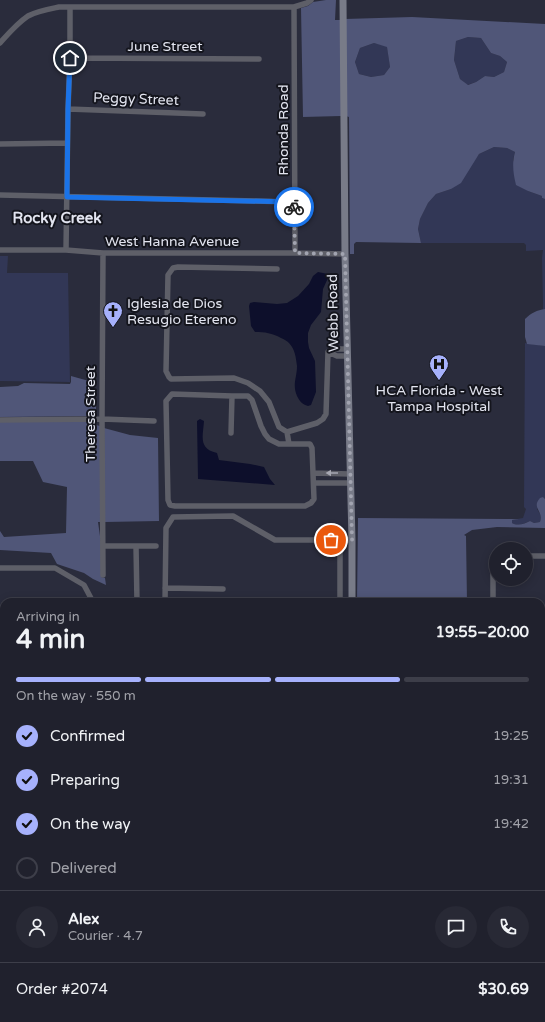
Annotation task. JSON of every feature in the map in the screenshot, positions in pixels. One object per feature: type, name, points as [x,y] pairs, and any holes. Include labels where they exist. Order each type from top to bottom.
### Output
[{"type":"street","points":[[0,43],[28,16],[46,9],[59,7],[294,7],[307,4],[311,0]]},
{"type":"street","name":"Webb Road","points":[[343,0],[345,254],[351,483],[352,598]]},
{"type":"street","points":[[66,250],[70,7]]},
{"type":"street","name":"Rhonda Road","points":[[294,7],[295,253]]},
{"type":"street","name":"June Street","points":[[70,58],[259,59]]},
{"type":"street","name":"Peggy Street","points":[[68,109],[203,114]]},
{"type":"street","points":[[0,144],[67,144]]},
{"type":"street","points":[[0,195],[294,202]]},
{"type":"street","name":"West Hanna Avenue","points":[[0,250],[66,250],[103,253],[345,254]]},
{"type":"street","name":"Theresa Street","points":[[103,253],[103,575]]},
{"type":"street","points":[[277,269],[173,268],[168,276],[166,371],[168,377],[172,379],[234,378],[248,383],[260,391],[269,402],[279,427],[287,432],[289,444]]},
{"type":"street","points":[[287,432],[317,423],[323,419],[326,414],[328,352],[336,349],[347,352]]},
{"type":"street","points":[[172,394],[232,396],[248,396],[252,400],[261,426],[269,439],[279,444],[310,444],[312,448],[314,483],[314,499],[311,503],[306,506],[170,505],[168,500],[166,401],[172,394]]},
{"type":"street","points":[[231,433],[232,396]]},
{"type":"street","points":[[0,420],[102,419],[154,421]]},
{"type":"street","points":[[313,473],[350,474]]},
{"type":"street","points":[[314,483],[351,483]]},
{"type":"street","points":[[165,598],[166,528],[173,517],[233,516],[275,540],[352,540]]},
{"type":"street","points":[[340,540],[340,598]]},
{"type":"street","points":[[103,546],[156,546]]},
{"type":"street","points":[[136,546],[137,598]]},
{"type":"street","points":[[533,556],[545,556]]},
{"type":"street","points":[[0,568],[54,568],[84,584],[91,598]]},
{"type":"street","points":[[493,598],[494,586]]},
{"type":"street","points":[[165,588],[223,589]]},
{"type":"shaded area","points":[[336,0],[335,20],[341,20],[341,116],[303,117],[301,8],[308,6],[313,2]]},
{"type":"shaded area","points":[[412,17],[545,24],[545,199],[542,198],[542,196],[516,185],[513,168],[515,152],[507,148],[494,147],[479,154],[461,183],[451,189],[436,194],[428,203],[420,219],[418,229],[421,243],[356,242],[354,244],[354,254],[350,254],[349,117],[346,116],[345,19]],"holes":[[[468,37],[481,38],[491,53],[500,56],[507,62],[504,72],[494,77],[485,76],[468,85],[460,79],[454,60],[456,41]],[[374,43],[387,47],[390,67],[384,75],[371,77],[359,74],[355,62],[360,48]]]},
{"type":"shaded area","points":[[468,37],[481,38],[491,53],[500,56],[507,62],[504,72],[494,77],[485,76],[476,82],[467,85],[460,79],[454,60],[456,41]]},
{"type":"shaded area","points":[[374,43],[387,46],[390,67],[384,75],[371,77],[359,74],[355,62],[360,48]]},
{"type":"shaded area","points":[[494,147],[507,148],[515,152],[513,160],[528,191],[542,196],[542,198],[545,199],[545,309],[543,309],[543,250],[526,251],[526,245],[524,243],[421,243],[418,229],[420,219],[428,203],[436,194],[451,189],[479,154]]},
{"type":"shaded area","points":[[0,256],[8,256],[7,273],[68,273],[70,382],[0,381]]},
{"type":"shaded area","points":[[318,272],[328,274],[328,278],[323,289],[321,312],[311,325],[308,333],[309,348],[315,361],[316,392],[311,405],[308,406],[303,404],[297,396],[295,384],[297,366],[293,348],[289,343],[275,335],[255,332],[251,326],[249,306],[250,303],[254,302],[277,304],[287,303],[298,296],[309,284],[313,276]]},
{"type":"shaded area","points":[[545,309],[545,346],[527,344],[525,337],[525,319],[534,312]]},
{"type":"shaded area","points":[[525,343],[545,346],[545,499],[543,497],[537,509],[541,517],[540,522],[534,523],[530,521],[523,524],[514,524],[512,523],[512,520],[523,518],[526,509],[524,507]]},
{"type":"shaded area","points":[[71,376],[89,381],[96,404],[96,416],[0,417],[0,387],[18,386],[24,383],[70,384]]},
{"type":"shaded area","points":[[200,419],[204,421],[204,445],[211,451],[217,453],[219,460],[264,467],[275,485],[198,479],[197,421]]},
{"type":"shaded area","points":[[96,421],[96,425],[100,426],[100,522],[98,522],[101,543],[101,577],[105,578],[106,585],[84,573],[57,564],[51,553],[0,550],[0,531],[4,537],[66,533],[67,487],[43,482],[33,461],[0,461],[0,422]]},
{"type":"shaded area","points":[[104,428],[130,435],[158,438],[159,521],[105,522]]},
{"type":"shaded area","points":[[543,497],[545,499],[545,528],[497,527],[472,530],[464,535],[466,536],[467,598],[357,598],[358,518],[519,519],[512,520],[512,523],[521,524],[530,521],[534,523],[540,522],[541,518],[537,507],[540,498]]},
{"type":"way so far","points":[[294,207],[295,253],[345,254],[352,540],[331,540]]},
{"type":"place","name":"Iglesia de Dios Resugio Etereno","points":[[113,328]]},
{"type":"place","name":"HCA Florida - West Tampa Hospital","points":[[439,381]]},
{"type":"district","name":"Rocky Creek","points":[[57,218]]},
{"type":"route","points":[[70,58],[67,197],[294,202],[294,207]]}]
